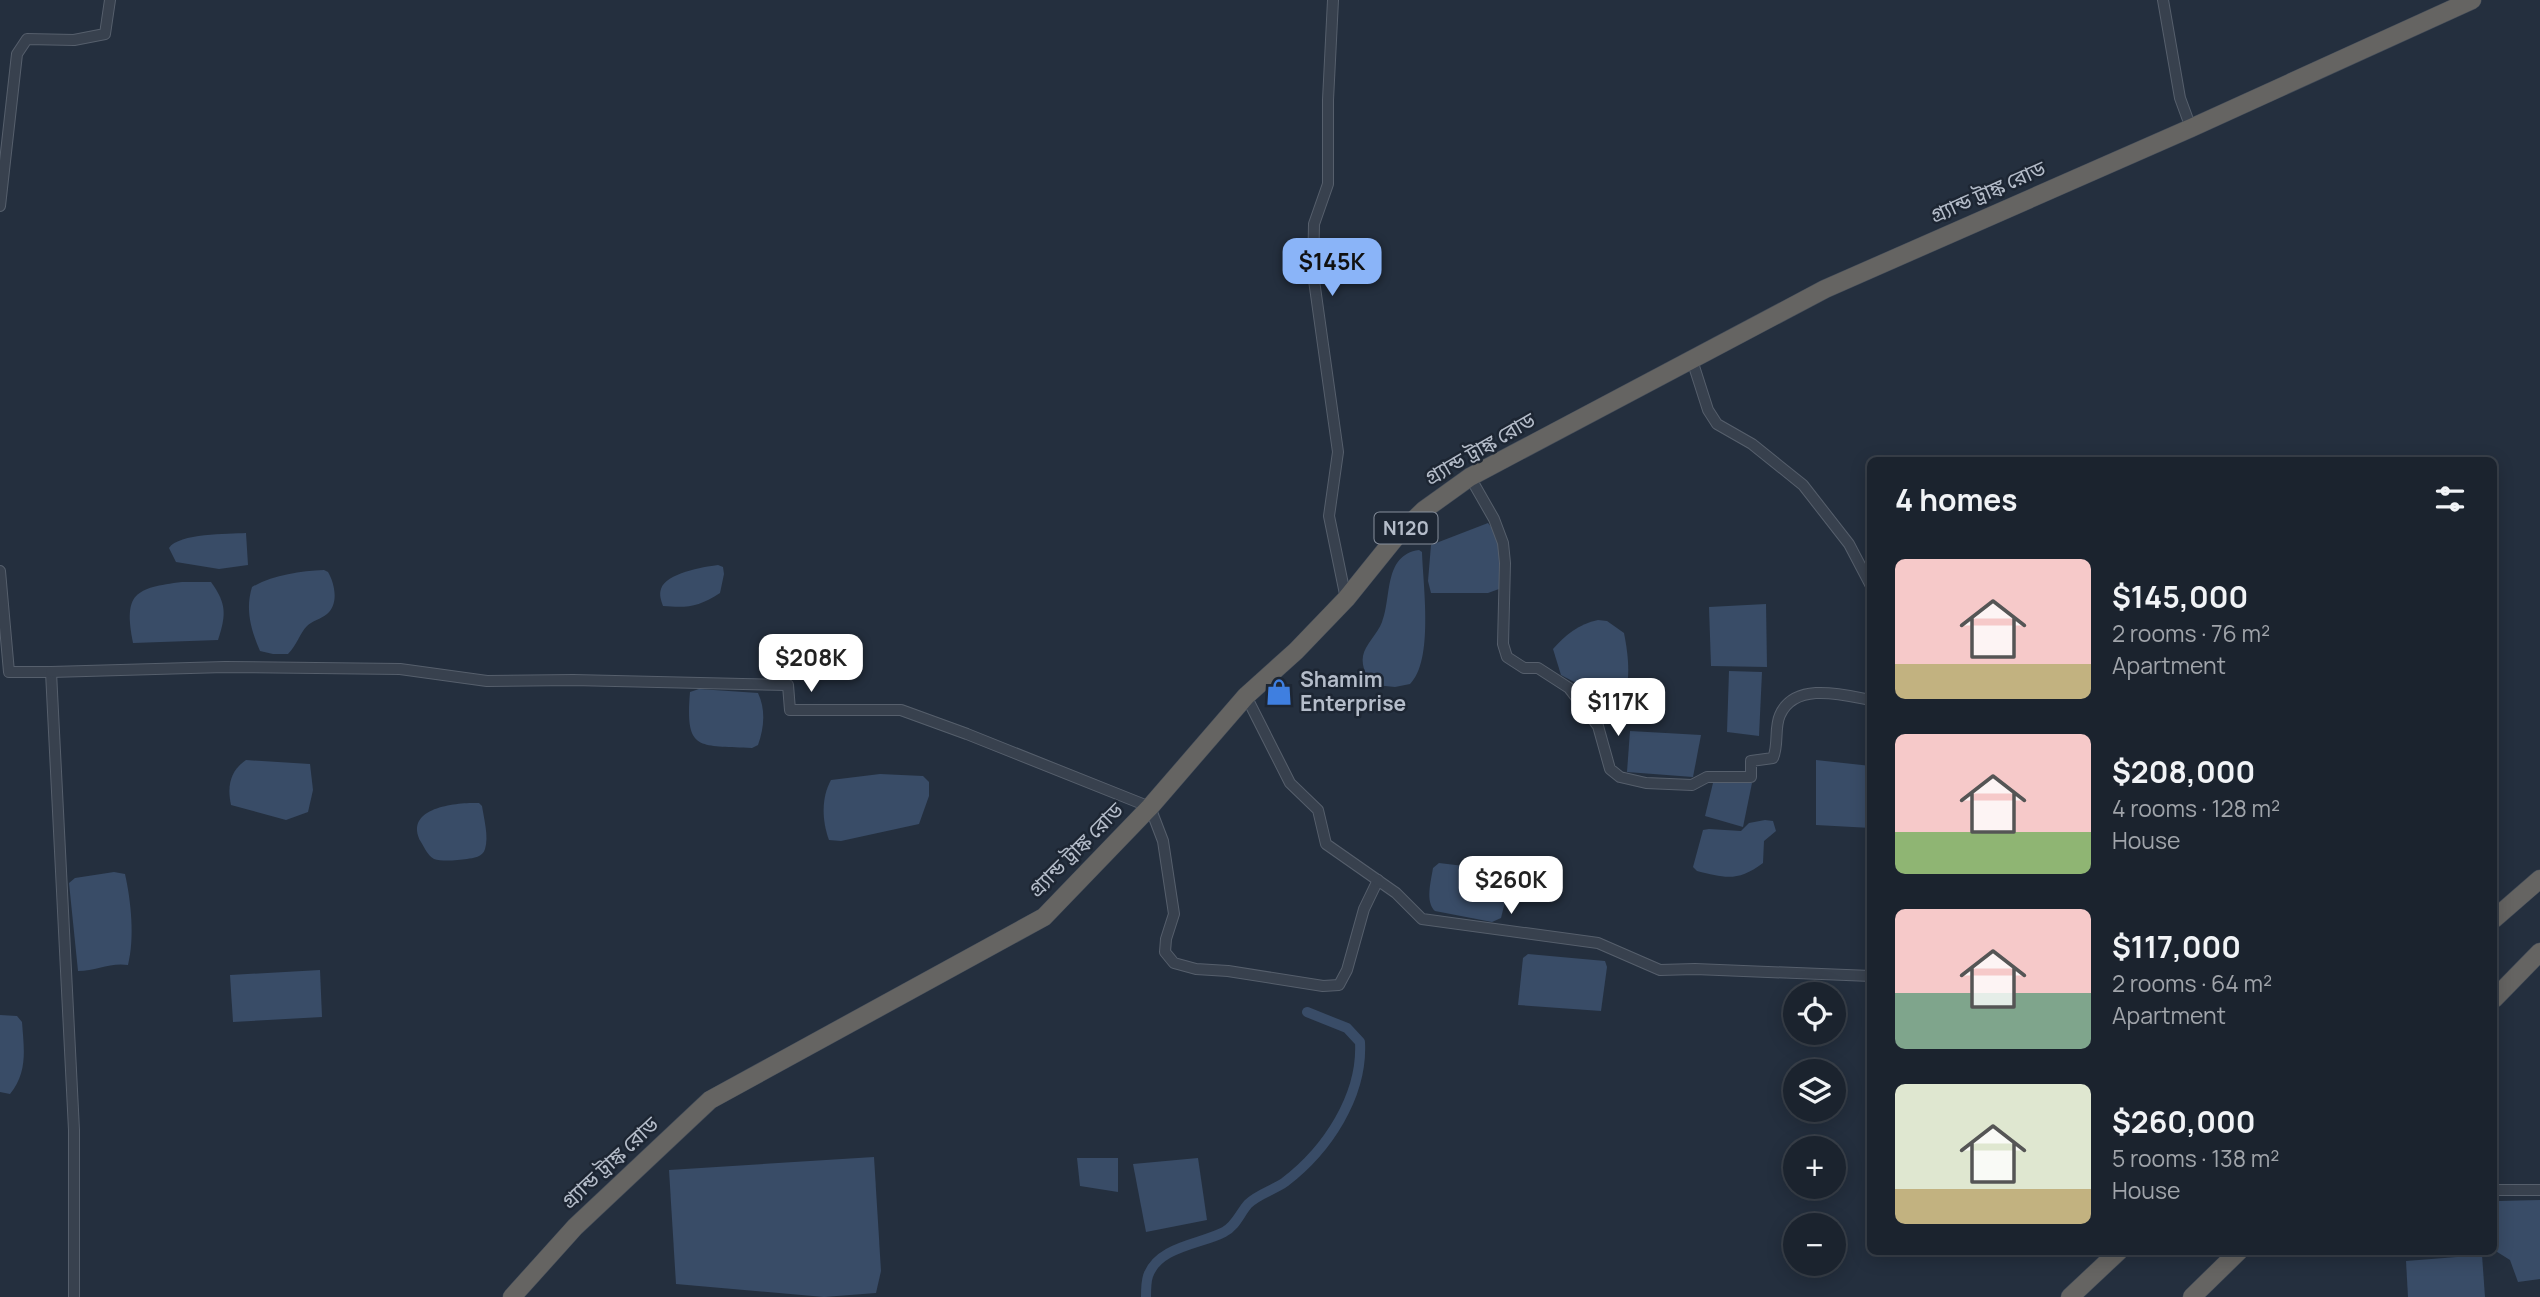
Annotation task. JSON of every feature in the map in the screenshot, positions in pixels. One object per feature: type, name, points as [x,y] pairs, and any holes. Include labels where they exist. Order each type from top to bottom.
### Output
[{"type":"highway","name":"গ্র্যান্ড ট্রাঙ্ক রোড","points":[[512,1297],[575,1227],[710,1100],[1044,917],[1150,807],[1246,696],[1296,651],[1346,599],[1396,537],[1424,510],[1470,477],[1825,289],[2191,128],[2472,0]]},
{"type":"highway","points":[[2497,916],[2540,879]]},
{"type":"highway","points":[[2497,996],[2540,952]]},
{"type":"highway","points":[[2070,1297],[2115,1255]]},
{"type":"highway","points":[[2192,1297],[2235,1255]]},
{"type":"street","points":[[0,206],[17,54],[27,39],[74,40],[105,34],[110,0]]},
{"type":"street","points":[[1333,0],[1328,100],[1328,184],[1314,225],[1313,273],[1338,452],[1329,516],[1346,599]]},
{"type":"street","points":[[2163,0],[2180,99],[2191,128]]},
{"type":"street","points":[[1692,360],[1708,410],[1717,424],[1752,444],[1803,485],[1849,544],[1867,578]]},
{"type":"street","points":[[1470,477],[1503,543],[1503,644],[1507,657],[1524,668],[1538,668],[1569,688],[1598,726],[1610,769],[1620,777],[1646,783],[1692,785],[1707,777],[1751,777],[1751,761],[1773,758],[1780,714],[1791,702],[1808,694],[1833,693],[1867,699]]},
{"type":"street","points":[[0,571],[9,672],[225,667],[400,669],[487,681],[587,680],[788,685],[790,710],[901,710],[1150,807],[1163,841],[1174,914],[1165,952],[1174,962],[1196,969],[1228,971],[1323,986],[1339,985],[1347,970],[1364,909],[1378,880]]},
{"type":"street","points":[[51,673],[74,1130],[74,1297]]},
{"type":"street","points":[[1246,696],[1290,783],[1318,810],[1326,844],[1396,893],[1422,919],[1598,943],[1660,970],[1867,976]]},
{"type":"street","points":[[2497,1190],[2540,1190]]},
{"type":"water","points":[[1488,523],[1497,537],[1501,554],[1499,589],[1488,593],[1431,593],[1428,581],[1431,545]]},
{"type":"water","points":[[246,533],[248,565],[219,569],[176,562],[169,548],[174,543],[193,537]]},
{"type":"water","points":[[1419,550],[1422,552],[1425,602],[1422,658],[1410,684],[1395,687],[1375,685],[1364,668],[1364,652],[1382,622],[1394,569],[1399,560]]},
{"type":"water","points":[[718,565],[723,567],[724,574],[720,593],[693,605],[663,606],[660,591],[664,583],[686,572]]},
{"type":"water","points":[[324,570],[328,572],[334,588],[331,610],[307,626],[288,654],[260,651],[250,620],[252,587],[287,574]]},
{"type":"water","points":[[182,582],[211,582],[216,590],[224,610],[218,640],[133,643],[130,613],[136,596],[153,587]]},
{"type":"water","points":[[1766,604],[1767,667],[1711,666],[1709,607]]},
{"type":"water","points":[[1598,620],[1607,621],[1624,633],[1628,680],[1619,704],[1561,675],[1553,649],[1573,631]]},
{"type":"water","points":[[1729,671],[1762,672],[1759,736],[1727,732]]},
{"type":"water","points":[[699,689],[758,693],[763,719],[758,745],[752,748],[719,746],[699,741],[693,735],[689,712],[690,692]]},
{"type":"water","points":[[1630,731],[1701,735],[1693,777],[1627,772]]},
{"type":"water","points":[[246,760],[310,764],[313,790],[308,812],[286,820],[231,805],[229,792],[233,774]]},
{"type":"water","points":[[1816,760],[1867,766],[1867,828],[1816,825]]},
{"type":"water","points":[[880,774],[923,776],[929,782],[929,796],[919,824],[841,841],[829,840],[824,810],[825,794],[831,780]]},
{"type":"water","points":[[1713,783],[1752,783],[1743,827],[1705,816]]},
{"type":"water","points":[[479,803],[482,806],[486,834],[482,854],[475,858],[455,860],[432,858],[421,842],[417,830],[419,821],[435,809]]},
{"type":"water","points":[[1773,821],[1776,831],[1764,841],[1763,863],[1754,869],[1739,876],[1724,877],[1697,871],[1693,867],[1703,830],[1741,831],[1749,823]]},
{"type":"water","points":[[1439,863],[1497,870],[1504,874],[1506,898],[1501,918],[1492,922],[1435,911],[1430,902],[1430,891],[1433,868]]},
{"type":"water","points":[[114,872],[125,874],[129,896],[132,931],[128,965],[78,971],[69,883],[75,878]]},
{"type":"water","points":[[1528,954],[1605,961],[1607,967],[1601,1011],[1518,1005],[1523,958]]},
{"type":"water","points":[[320,970],[322,1017],[233,1022],[230,975]]},
{"type":"water","points":[[0,1015],[17,1016],[22,1022],[22,1069],[10,1094],[0,1092]]},
{"type":"water","points":[[874,1157],[881,1271],[876,1293],[824,1297],[676,1284],[669,1170]]},
{"type":"water","points":[[1077,1158],[1118,1158],[1118,1192],[1080,1186]]},
{"type":"water","points":[[1198,1158],[1207,1220],[1146,1232],[1133,1164]]},
{"type":"water","points":[[2540,1200],[2540,1279],[2518,1282],[2510,1260],[2497,1252],[2499,1201]]},
{"type":"water","points":[[2482,1255],[2485,1297],[2408,1297],[2406,1261]]},
{"type":"waterway","points":[[1146,1297],[1148,1276],[1161,1258],[1228,1229],[1252,1201],[1281,1185],[1300,1169],[1328,1138],[1339,1120],[1349,1102],[1355,1082],[1360,1042],[1347,1028],[1307,1012]]},
{"type":"place","name":"Shamim Enterprise","points":[[1279,692]]}]
